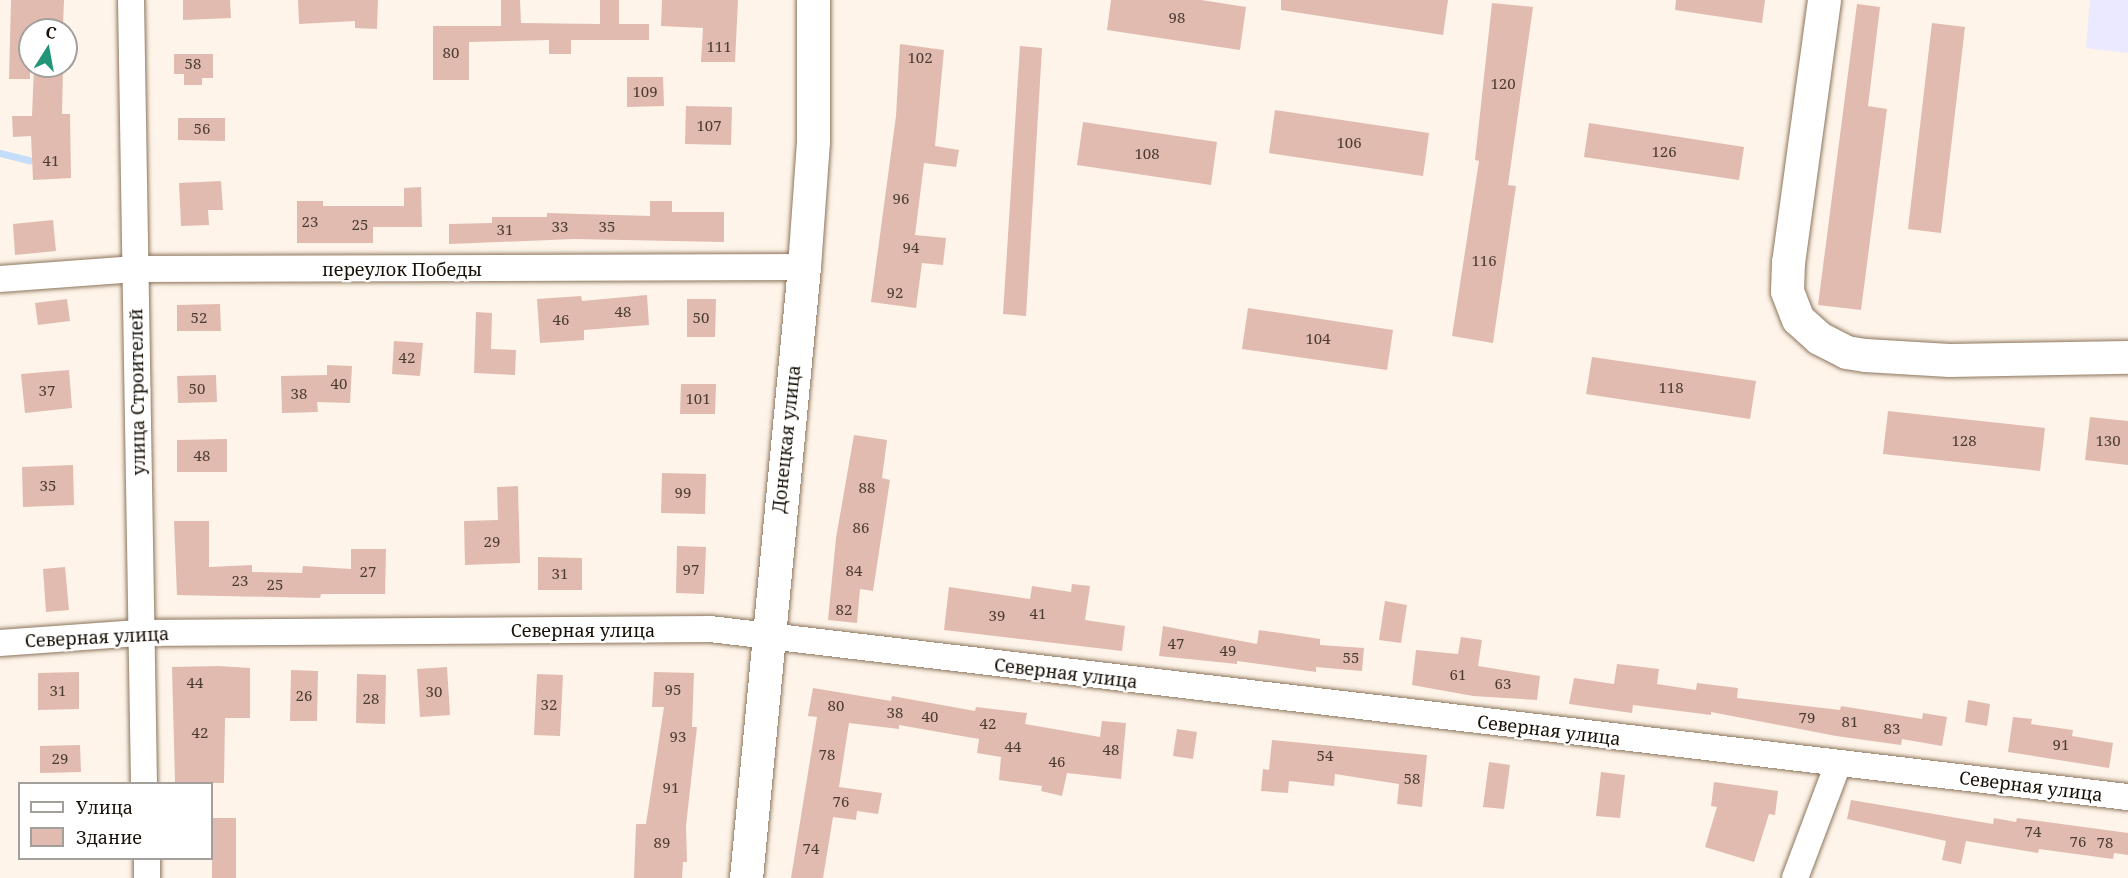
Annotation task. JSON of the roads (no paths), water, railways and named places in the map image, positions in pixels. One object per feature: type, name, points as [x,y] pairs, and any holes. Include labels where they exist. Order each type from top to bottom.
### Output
[{"type":"street","name":"улица Строителей","points":[[131,0],[139,633],[144,782]]},
{"type":"street","name":"Донецкая улица","points":[[746,878],[766,638],[804,267],[813,141],[813,0]]},
{"type":"street","points":[[1824,0],[1788,262],[1786,291],[1798,319],[1819,338],[1846,352],[1865,355],[1949,360],[2128,357]]},
{"type":"street","name":"переулок Победы","points":[[0,279],[136,269],[804,267]]},
{"type":"street","name":"Северная улица","points":[[0,643],[139,633],[710,629],[766,638],[2128,797]]},
{"type":"street","points":[[1795,878],[1838,764]]},
{"type":"street","points":[[147,860],[147,878]]},
{"type":"waterway","points":[[0,153],[29,160]]}]
